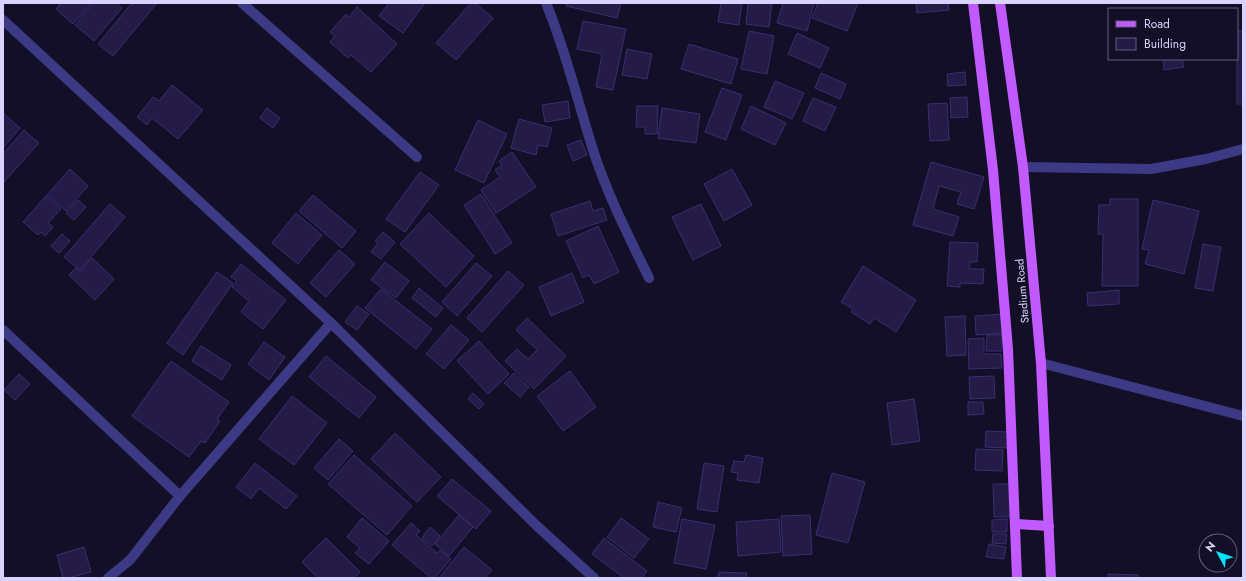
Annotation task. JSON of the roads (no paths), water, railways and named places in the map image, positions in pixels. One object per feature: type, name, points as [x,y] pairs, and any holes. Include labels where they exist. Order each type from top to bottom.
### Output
[{"type":"main road","name":"Stadium Road","points":[[972,3],[993,170],[1007,333],[1016,524],[1017,578]]},
{"type":"main road","name":"Stadium Road","points":[[1000,3],[1023,167],[1041,363],[1051,578]]},
{"type":"main road","points":[[1016,524],[1049,526]]},
{"type":"street","points":[[242,3],[417,156]]},
{"type":"street","points":[[546,3],[556,27],[594,155],[618,215],[649,278]]},
{"type":"street","points":[[3,20],[331,323],[537,526],[594,578]]},
{"type":"street","points":[[1023,167],[1151,169],[1206,159],[1243,149]]},
{"type":"street","points":[[108,578],[130,560],[180,496],[331,323]]},
{"type":"street","points":[[3,330],[180,496]]},
{"type":"street","points":[[1041,363],[1243,416]]}]
